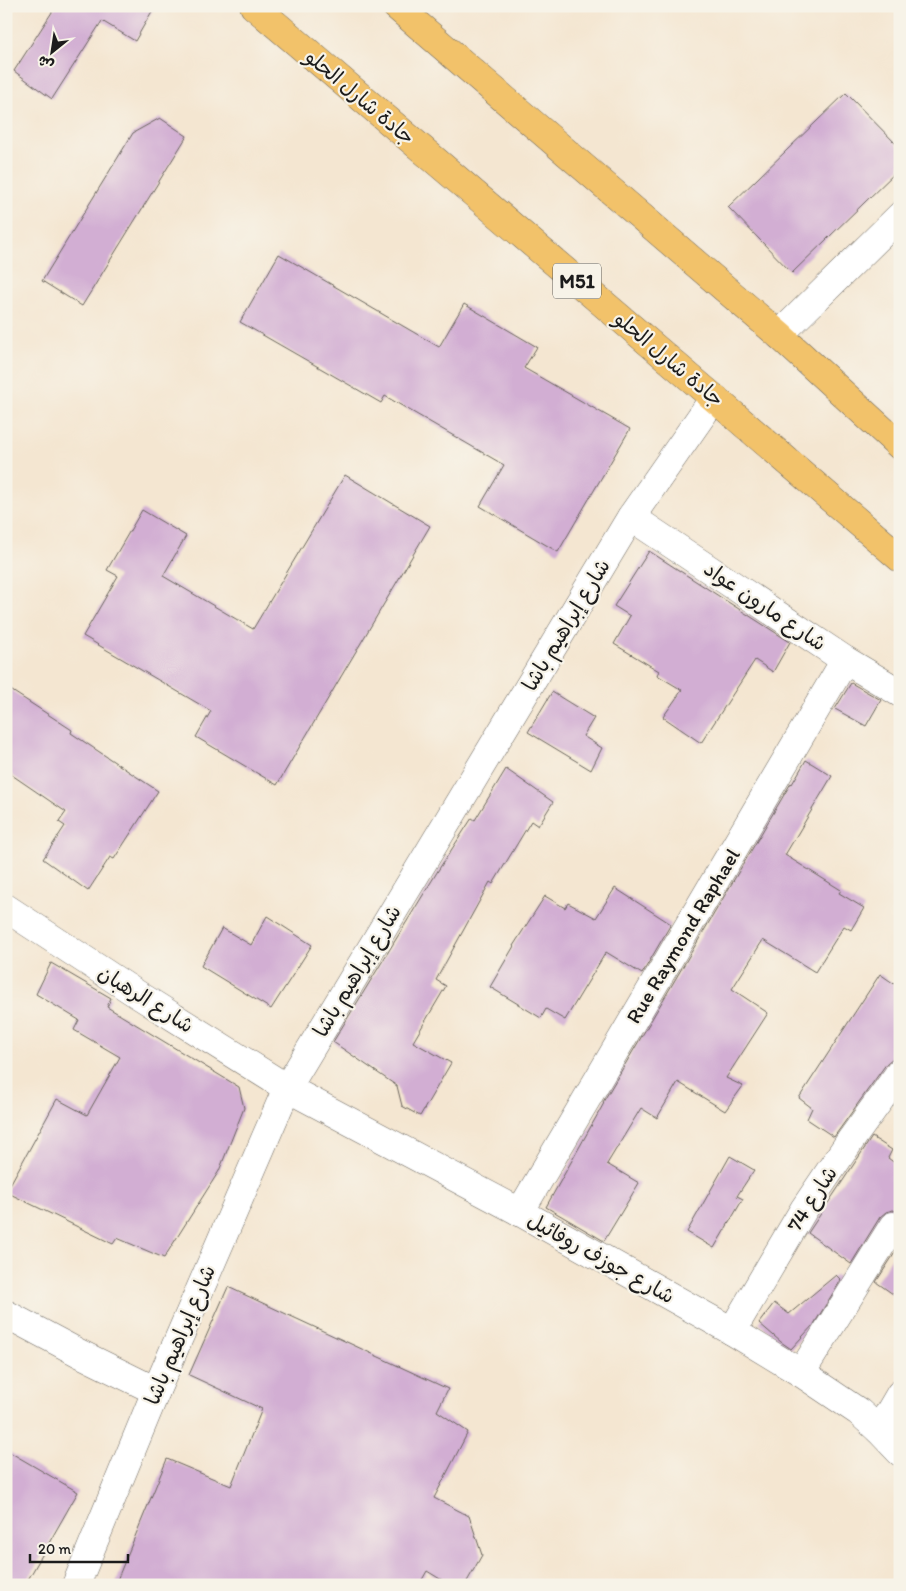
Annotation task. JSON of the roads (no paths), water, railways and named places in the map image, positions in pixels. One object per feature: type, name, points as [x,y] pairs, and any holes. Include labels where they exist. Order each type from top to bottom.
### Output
[{"type":"highway","name":"جادة شارل الحلو","points":[[254,6],[900,558]]},
{"type":"highway","points":[[396,6],[779,335],[900,446]]},
{"type":"street","points":[[779,335],[900,216]]},
{"type":"street","name":"شارع إبراهيم باشا","points":[[76,1585],[156,1392],[287,1088],[631,517],[714,398]]},
{"type":"street","name":"شارع مارون عواد","points":[[631,517],[846,660],[900,693]]},
{"type":"street","name":"Rue Raymond Raphael","points":[[520,1212],[846,660]]},
{"type":"street","name":"شارع الرهبان","points":[[6,908],[287,1088]]},
{"type":"street","name":"شارع 74","points":[[732,1331],[809,1202],[900,1072]]},
{"type":"street","name":"شارع جوزف روفائيل","points":[[287,1088],[520,1212],[732,1331],[801,1373],[859,1412],[900,1452]]},
{"type":"street","points":[[801,1373],[893,1226]]},
{"type":"street","points":[[6,1314],[156,1392]]},
{"type":"street","points":[[879,1430],[900,1394]]}]
